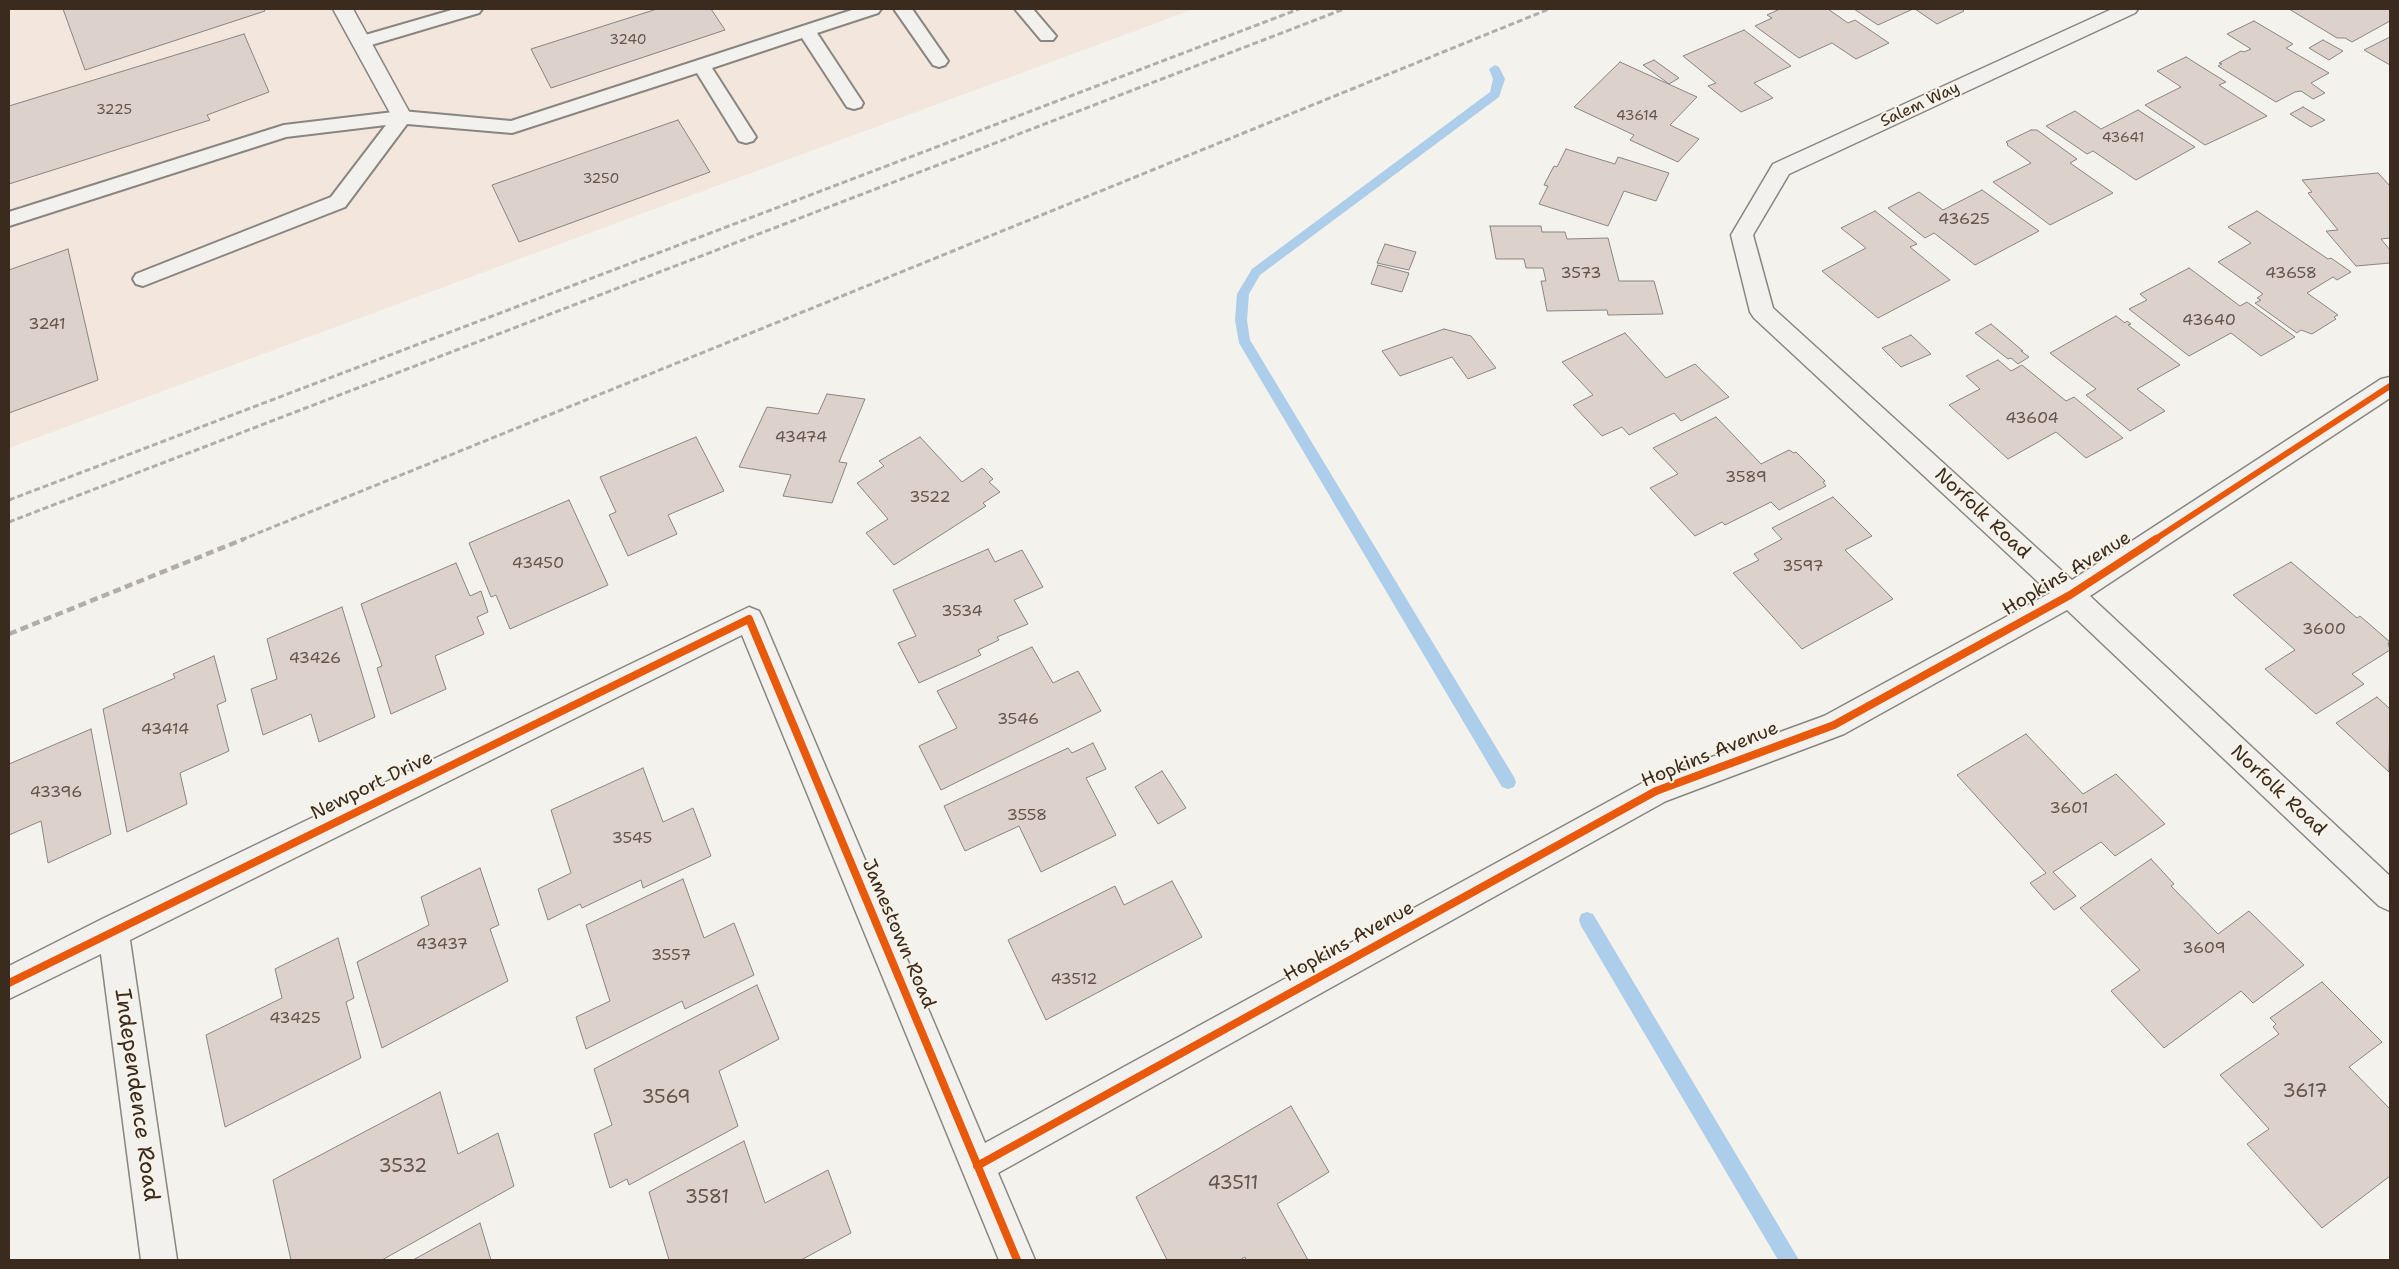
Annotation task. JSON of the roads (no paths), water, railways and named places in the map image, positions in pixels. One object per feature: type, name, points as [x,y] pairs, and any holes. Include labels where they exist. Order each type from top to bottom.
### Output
[{"type":"street","points":[[343,9],[402,118]]},
{"type":"street","name":"Salem Way","points":[[1742,235],[1781,169],[2128,9]]},
{"type":"street","name":"Norfolk Road","points":[[1742,235],[1762,312],[2070,595],[2390,896]]},
{"type":"street","name":"Hopkins Avenue","points":[[977,1166],[1656,791],[1834,725],[2070,595],[2390,386]]},
{"type":"street","name":"Jamestown Road","points":[[749,619],[1016,1260]]},
{"type":"street","name":"Newport Drive","points":[[9,983],[113,930],[749,619]]},
{"type":"street","name":"Independence Road","points":[[113,930],[159,1260]]},
{"type":"lane","points":[[361,42],[473,9]]},
{"type":"lane","points":[[9,219],[284,131],[402,118],[512,126],[872,9]]},
{"type":"lane","points":[[902,9],[939,61]]},
{"type":"lane","points":[[1024,9],[1047,36]]},
{"type":"lane","points":[[806,30],[854,103]]},
{"type":"lane","points":[[701,64],[746,137]]},
{"type":"lane","points":[[143,279],[338,202],[402,118]]},
{"type":"waterway","points":[[1495,69],[1499,79],[1495,94],[1256,272],[1243,294],[1241,320],[1244,340],[1508,782]]},
{"type":"waterway","points":[[1587,920],[1789,1260]]},
{"type":"railway","points":[[9,500],[1299,9]]},
{"type":"railway","points":[[9,522],[1344,9]]},
{"type":"railway","points":[[241,540],[1549,9]]},
{"type":"railway","points":[[9,634],[244,539]]}]
